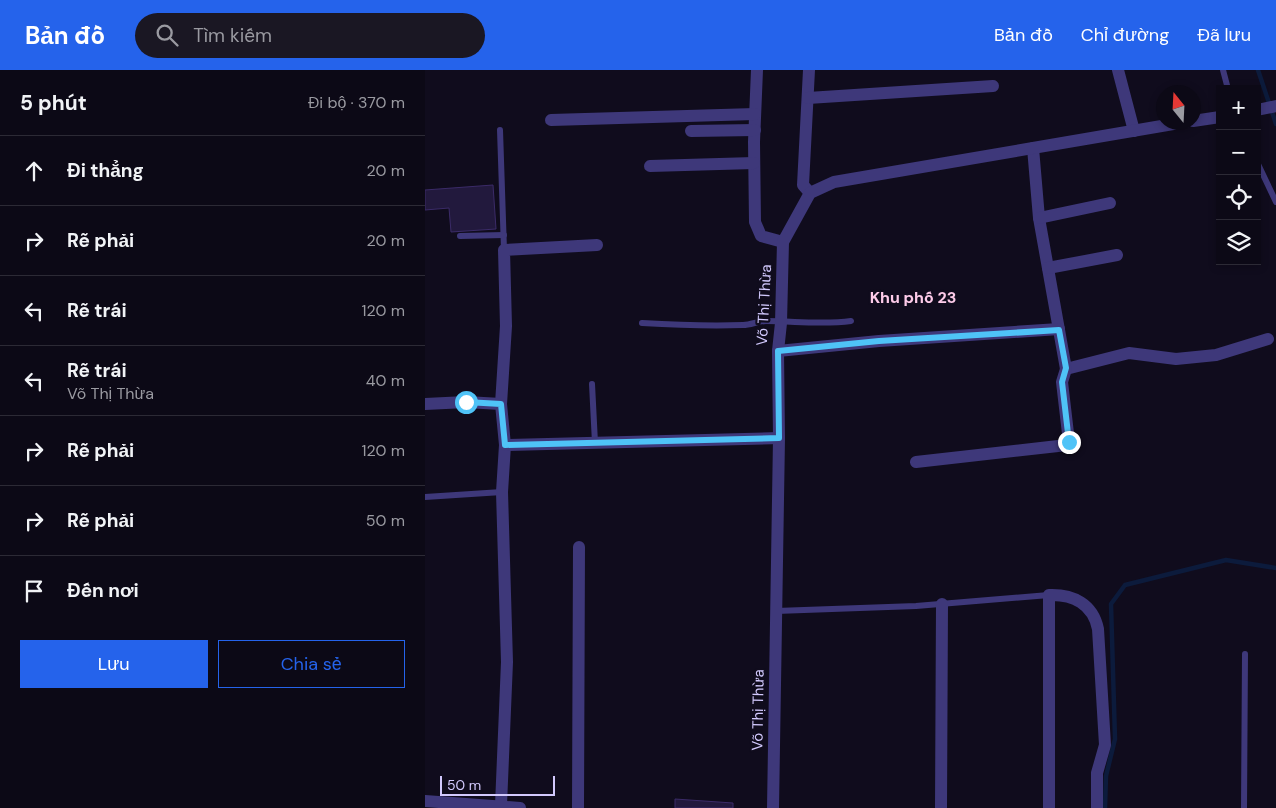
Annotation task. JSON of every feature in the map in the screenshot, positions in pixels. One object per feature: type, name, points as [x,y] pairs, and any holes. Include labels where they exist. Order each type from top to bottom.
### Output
[{"type":"street","points":[[757,70],[754,163],[755,222],[761,236],[783,242]]},
{"type":"street","points":[[809,70],[803,185],[810,193],[834,182],[1156,127]]},
{"type":"street","points":[[1118,70],[1134,130]]},
{"type":"street","points":[[808,98],[993,86]]},
{"type":"street","points":[[1261,109],[1276,106]]},
{"type":"street","points":[[551,120],[755,114]]},
{"type":"street","points":[[1201,120],[1216,118]]},
{"type":"street","points":[[691,131],[755,130]]},
{"type":"street","points":[[916,462],[1067,445],[1069,442],[1062,382],[1066,368],[1039,218],[1033,148]]},
{"type":"street","points":[[650,166],[754,163]]},
{"type":"street","name":"Võ Thị Thừa","points":[[773,808],[779,438],[778,351],[781,322],[783,242],[810,193]]},
{"type":"street","points":[[1039,218],[1110,202]]},
{"type":"street","points":[[501,805],[507,662],[502,492],[505,445],[501,404],[506,326],[505,250],[597,245]]},
{"type":"street","points":[[1048,268],[1117,255]]},
{"type":"street","points":[[778,351],[850,344],[1059,330]]},
{"type":"street","points":[[1066,368],[1129,353],[1176,359],[1216,355],[1269,339]]},
{"type":"street","points":[[425,404],[466,402],[501,404]]},
{"type":"street","points":[[505,445],[779,438]]},
{"type":"street","points":[[578,808],[579,547]]},
{"type":"street","points":[[1049,808],[1049,595],[1059,595],[1075,599],[1088,607],[1096,618],[1105,745],[1097,773],[1097,808]]},
{"type":"street","points":[[941,808],[942,604]]},
{"type":"street","points":[[425,801],[501,805],[520,808]]},
{"type":"lane","points":[[1223,70],[1227,85]]},
{"type":"lane","points":[[500,130],[505,250]]},
{"type":"lane","points":[[1261,170],[1276,202]]},
{"type":"lane","points":[[461,236],[504,235]]},
{"type":"lane","points":[[642,324],[713,326],[747,325],[764,320],[781,322],[800,320],[816,324],[851,321]]},
{"type":"lane","points":[[592,384],[595,443]]},
{"type":"lane","points":[[425,497],[502,492]]},
{"type":"lane","points":[[776,611],[942,604],[1049,595]]},
{"type":"lane","points":[[1244,808],[1245,654]]},
{"type":"building","points":[[493,185],[496,229],[451,232],[449,208],[425,210],[425,190]]},
{"type":"building","points":[[675,799],[733,803],[733,808],[675,808]]},
{"type":"waterway","points":[[1258,70],[1276,124]]},
{"type":"waterway","points":[[1105,808],[1106,776],[1115,739],[1111,604],[1125,585],[1226,560],[1276,568]]},
{"type":"district","name":"Khu phố 23","points":[[913,297]]},
{"type":"route","points":[[466,402],[501,404],[505,445],[779,438],[778,351],[803,347],[879,341],[1059,330],[1066,368],[1062,382],[1069,442]]}]
